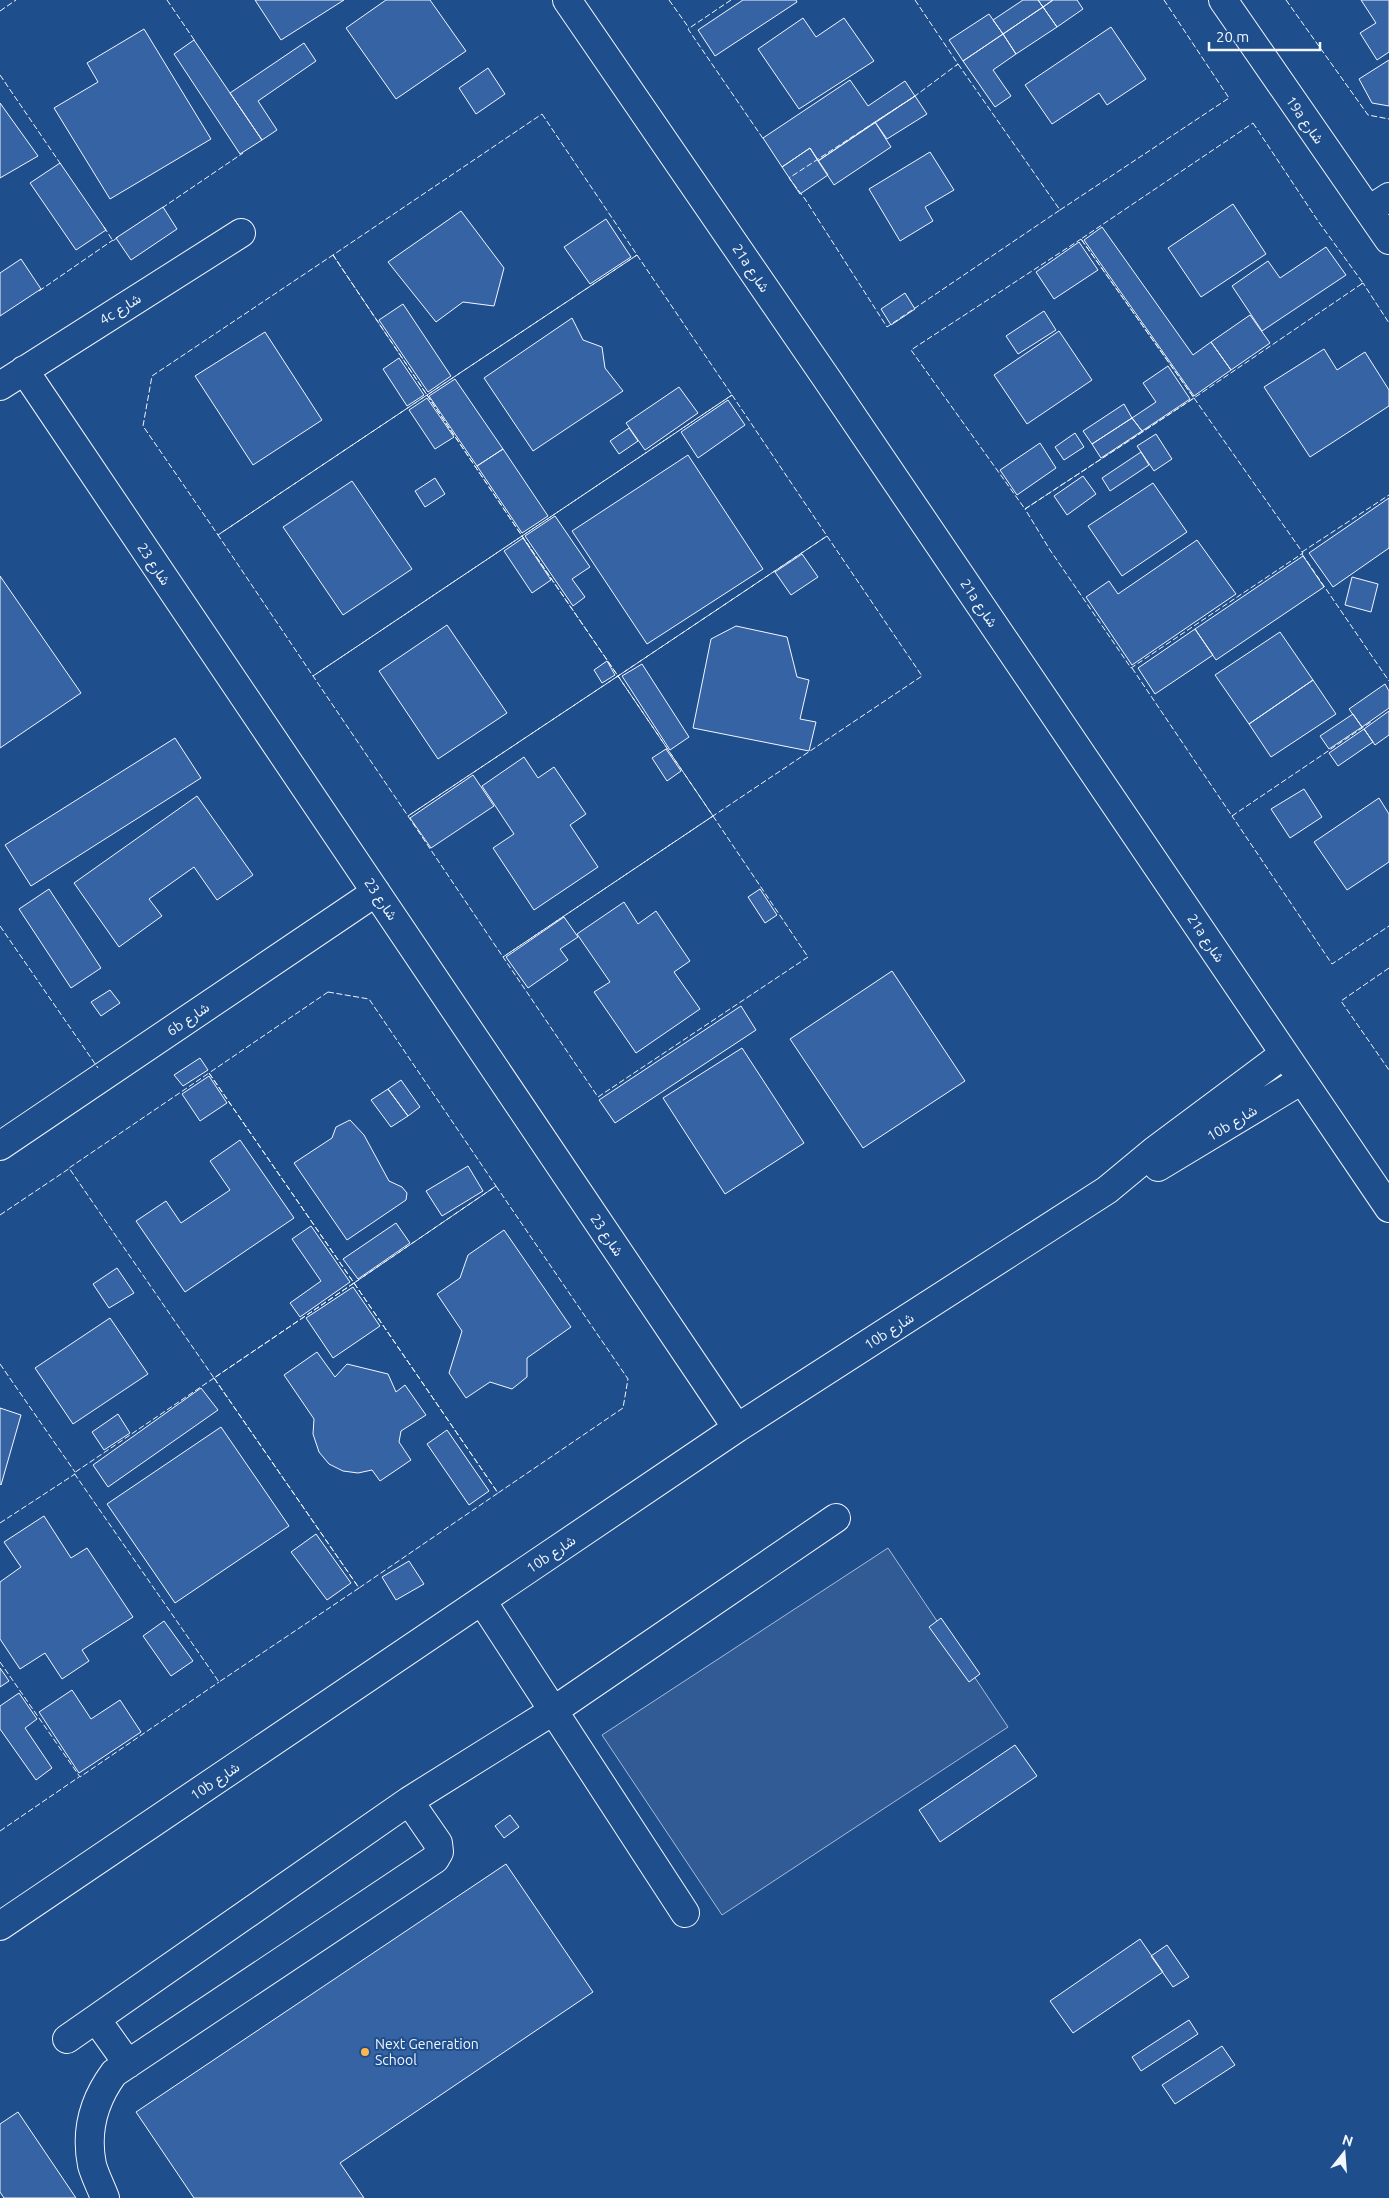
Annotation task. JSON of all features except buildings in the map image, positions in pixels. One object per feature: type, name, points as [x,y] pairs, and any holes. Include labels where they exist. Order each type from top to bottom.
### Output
[{"type":"street","name":"21a شارع","points":[[567,0],[833,387],[1389,1208]]},
{"type":"street","name":"19a شارع","points":[[1223,0],[1379,203],[1389,240]]},
{"type":"street","name":"4c شارع","points":[[0,386],[241,233]]},
{"type":"street","name":"شارع 23","points":[[24,370],[737,1428]]},
{"type":"street","name":"6b شارع","points":[[0,1146],[376,892]]},
{"type":"street","name":"10b شارع","points":[[0,1926],[737,1428],[1107,1190],[1148,1155],[1284,1054]]},
{"type":"street","name":"10b شارع","points":[[1107,1190],[1130,1182],[1172,1159],[1302,1080]]},
{"type":"street","points":[[67,2039],[409,1801],[553,1711],[836,1518]]},
{"type":"street","points":[[482,1601],[685,1914]]},
{"type":"street","points":[[105,2198],[93,2167],[90,2127],[102,2089],[114,2072],[435,1860],[439,1852],[438,1843],[409,1801]]},
{"type":"street","points":[[96,2019],[128,2064]]},
{"type":"shaded area","points":[[888,1548],[1008,1727],[722,1915],[602,1735]]},
{"type":"fence","points":[[0,11],[16,0]]},
{"type":"fence","points":[[167,0],[195,41]]},
{"type":"fence","points":[[669,0],[689,28]]},
{"type":"fence","points":[[731,0],[688,29],[764,140]]},
{"type":"fence","points":[[915,0],[958,64],[956,66]]},
{"type":"fence","points":[[1060,210],[1229,98],[1164,0]]},
{"type":"fence","points":[[1286,0],[1368,115],[1389,119]]},
{"type":"fence","points":[[958,64],[1060,210],[887,327],[805,199],[789,178],[915,96],[958,64]]},
{"type":"fence","points":[[0,75],[62,166]]},
{"type":"fence","points":[[542,114],[637,255],[427,395],[333,255],[542,114]]},
{"type":"fence","points":[[1253,123],[1318,221],[1363,283],[1194,398],[1081,239],[1253,123]]},
{"type":"fence","points":[[162,208],[243,153]]},
{"type":"fence","points":[[104,227],[113,241],[118,237]]},
{"type":"fence","points":[[1081,239],[1194,398],[1025,509],[911,350],[1081,239]]},
{"type":"fence","points":[[39,291],[113,240]]},
{"type":"fence","points":[[333,255],[427,395],[218,535],[143,426],[152,376],[333,255]]},
{"type":"fence","points":[[637,255],[732,395],[522,536],[427,395],[637,255]]},
{"type":"fence","points":[[1361,284],[1363,283],[1389,323]]},
{"type":"fence","points":[[427,395],[522,536],[313,676],[218,535],[427,395]]},
{"type":"fence","points":[[732,395],[827,536],[618,676],[522,536],[732,395]]},
{"type":"fence","points":[[1194,398],[1303,553],[1131,668],[1050,550],[1025,509],[1194,398]]},
{"type":"fence","points":[[1302,552],[1389,495]]},
{"type":"fence","points":[[522,536],[618,676],[408,816],[313,676],[522,536]]},
{"type":"fence","points":[[827,536],[922,676],[713,816],[618,676],[827,536]]},
{"type":"fence","points":[[1302,554],[1389,681]]},
{"type":"fence","points":[[1132,668],[1232,816],[1371,722]]},
{"type":"fence","points":[[618,676],[713,816],[503,957],[408,816],[618,676]]},
{"type":"fence","points":[[1233,815],[1332,964],[1389,926]]},
{"type":"fence","points":[[713,816],[808,957],[598,1097],[503,957],[713,816]]},
{"type":"fence","points":[[0,926],[98,1068]]},
{"type":"fence","points":[[1389,968],[1341,1001],[1389,1070]]},
{"type":"fence","points":[[328,992],[369,999],[496,1186],[354,1283],[209,1073],[328,992]]},
{"type":"fence","points":[[209,1073],[354,1283],[214,1378],[69,1168],[209,1073]]},
{"type":"fence","points":[[0,1215],[70,1168]]},
{"type":"fence","points":[[496,1186],[628,1379],[623,1408],[498,1493],[354,1283],[496,1186]]},
{"type":"fence","points":[[354,1283],[498,1493],[359,1588],[214,1378],[354,1283]]},
{"type":"fence","points":[[0,1364],[75,1472]]},
{"type":"fence","points":[[214,1378],[359,1588],[219,1682],[74,1473],[214,1378]]},
{"type":"fence","points":[[0,1523],[75,1474]]},
{"type":"fence","points":[[0,1662],[80,1777],[219,1682]]},
{"type":"fence","points":[[0,1831],[79,1777]]},
{"type":"place","name":"Next Generation School","points":[[365,2052]]}]
